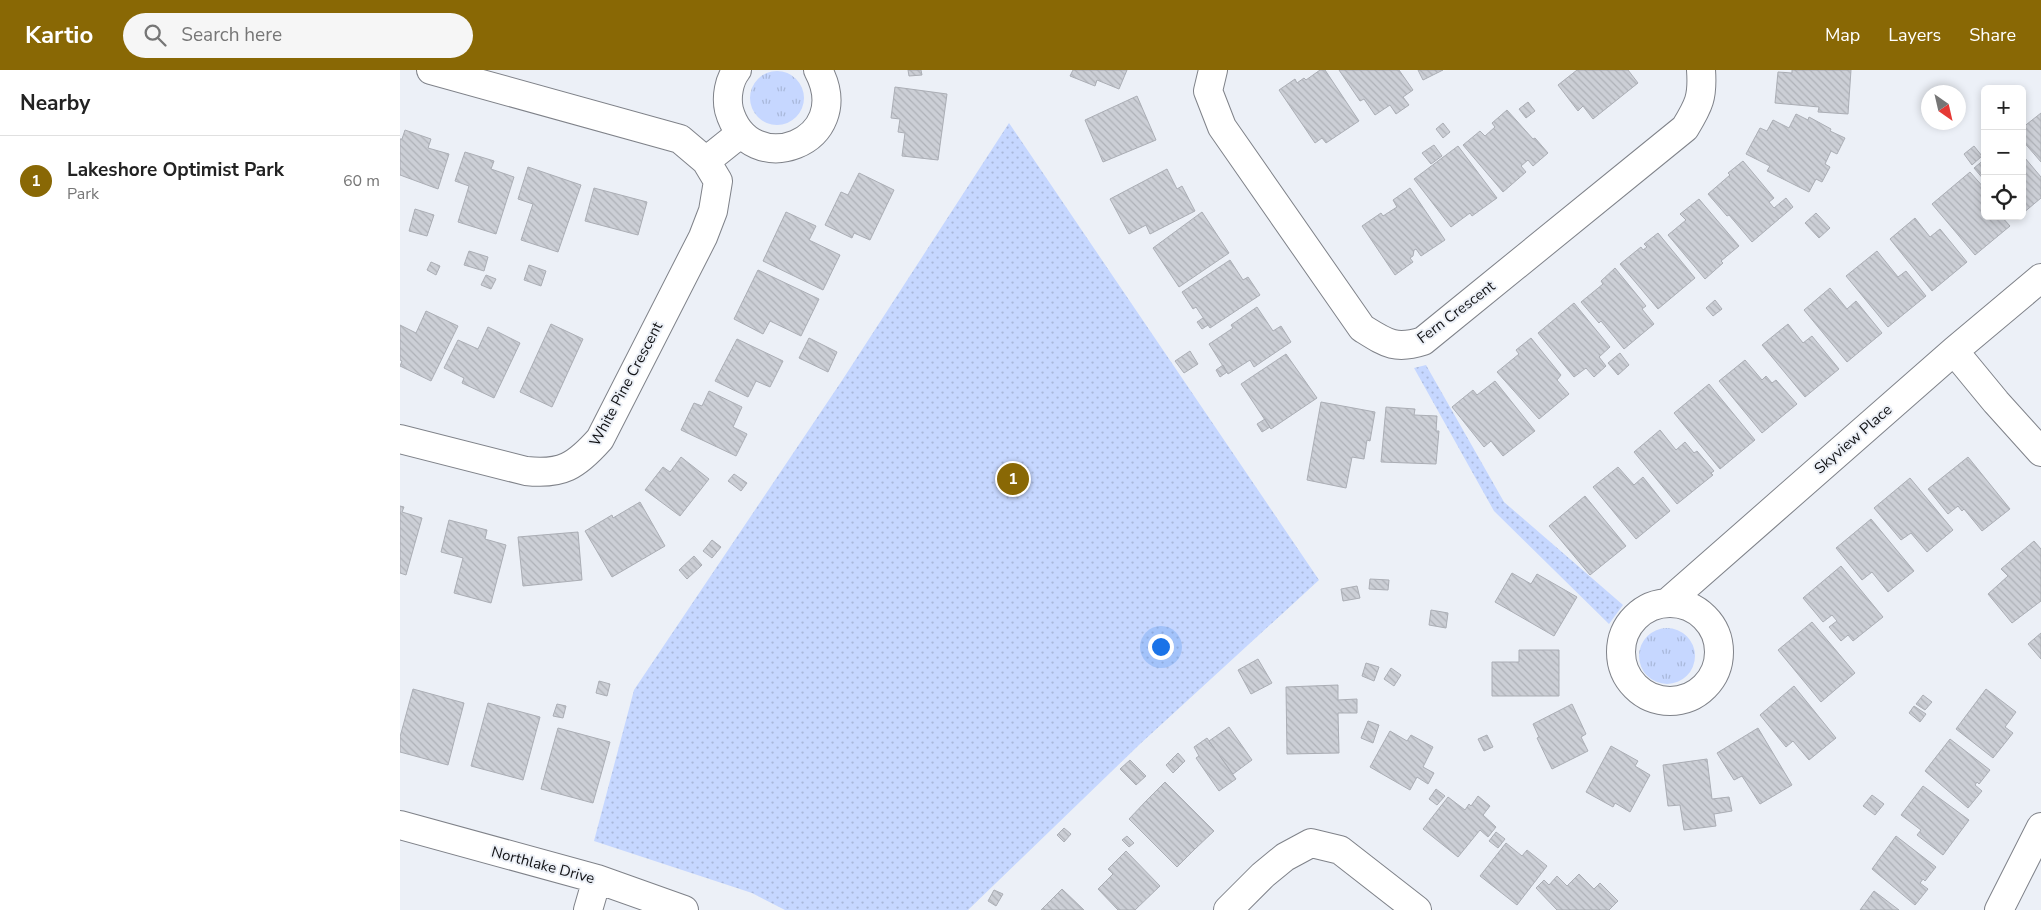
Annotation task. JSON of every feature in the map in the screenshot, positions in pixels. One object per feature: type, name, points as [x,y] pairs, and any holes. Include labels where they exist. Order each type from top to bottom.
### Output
[{"type":"street","name":"White Pine Crescent","points":[[400,439],[526,471],[546,473],[566,468],[586,456],[600,439],[703,237],[713,210],[718,181],[706,161],[680,139],[431,70]]},
{"type":"street","points":[[737,70],[728,88],[728,104],[732,120],[741,133],[752,142],[766,148],[780,149],[794,146],[806,139],[817,129],[825,115],[828,99],[825,83],[818,70]]},
{"type":"street","name":"Fern Crescent","points":[[1213,70],[1208,91],[1222,127],[1362,328],[1386,343],[1406,347],[1423,341],[1685,128],[1697,108],[1702,90],[1701,70]]},
{"type":"street","points":[[706,161],[741,133]]},
{"type":"street","name":"Skyview Place","points":[[1668,602],[1954,351],[2041,278]]},
{"type":"street","points":[[1954,351],[2041,452]]},
{"type":"street","name":"Northlake Drive","points":[[400,825],[597,879],[684,910]]},
{"type":"street","points":[[1999,910],[2041,827]]},
{"type":"street","points":[[1228,910],[1263,875],[1285,857],[1311,843],[1340,850],[1417,910]]},
{"type":"street","points":[[588,910],[597,879]]},
{"type":"green space","points":[[772,71],[782,71],[792,75],[800,83],[804,98],[800,113],[792,121],[782,125],[772,125],[762,121],[754,113],[750,103],[750,93],[754,83],[762,75]]},
{"type":"green space","points":[[1009,123],[1319,580],[1140,744],[968,910],[785,910],[752,893],[594,841],[634,690],[843,379]]},
{"type":"green space","points":[[1426,365],[1504,502],[1623,605],[1609,624],[1494,511],[1414,368]]},
{"type":"green space","points":[[1661,628],[1673,628],[1683,632],[1691,640],[1695,656],[1691,672],[1683,680],[1673,684],[1661,684],[1651,680],[1643,672],[1639,662],[1639,650],[1643,640],[1651,632]]},
{"type":"building","points":[[908,70],[921,70],[922,75],[909,76]]},
{"type":"building","points":[[1073,70],[1127,70],[1119,89],[1097,80],[1095,86],[1070,76]]},
{"type":"building","points":[[1320,70],[1325,70],[1359,121],[1326,143],[1322,138],[1315,143],[1279,90],[1295,79],[1297,83],[1304,78],[1306,80]]},
{"type":"building","points":[[1339,70],[1399,70],[1413,90],[1403,97],[1409,105],[1396,114],[1390,105],[1375,115],[1364,99],[1360,101]]},
{"type":"building","points":[[1418,70],[1443,70],[1423,80]]},
{"type":"building","points":[[1577,70],[1628,70],[1638,83],[1593,119],[1583,106],[1578,111],[1558,85]]},
{"type":"building","points":[[1792,70],[1851,70],[1848,114],[1818,112],[1819,107],[1775,103],[1778,72],[1792,73]]},
{"type":"building","points":[[895,87],[947,94],[938,160],[902,156],[905,133],[898,132],[900,119],[891,118]]},
{"type":"building","points":[[1137,96],[1156,140],[1103,162],[1085,120]]},
{"type":"building","points":[[1528,102],[1535,111],[1526,118],[1519,109]]},
{"type":"building","points":[[1507,110],[1548,153],[1533,166],[1528,160],[1521,166],[1526,172],[1503,192],[1463,145],[1480,131],[1485,136],[1495,127],[1492,123]]},
{"type":"building","points":[[2041,113],[2041,162],[2026,145],[2026,125]]},
{"type":"building","points":[[1796,114],[1808,120],[1809,117],[1831,129],[1830,131],[1845,138],[1837,154],[1831,151],[1825,164],[1830,167],[1822,182],[1816,179],[1809,192],[1767,171],[1770,166],[1746,154],[1760,128],[1767,131],[1773,120],[1789,128]]},
{"type":"building","points":[[1443,123],[1450,132],[1443,138],[1436,129]]},
{"type":"building","points":[[405,130],[431,139],[428,148],[449,154],[438,189],[400,175],[400,139],[402,139]]},
{"type":"building","points":[[1434,145],[1442,156],[1431,164],[1422,153]]},
{"type":"building","points":[[1458,146],[1497,198],[1472,216],[1470,213],[1451,227],[1414,179]]},
{"type":"building","points":[[1974,146],[1981,157],[1972,165],[1964,154]]},
{"type":"building","points":[[465,152],[494,161],[491,169],[514,177],[496,234],[458,222],[469,186],[455,181]]},
{"type":"building","points":[[2026,159],[2041,177],[2041,198],[2026,211]]},
{"type":"building","points":[[1743,161],[1774,198],[1769,202],[1774,208],[1786,198],[1793,207],[1752,242],[1708,194],[1730,175],[1728,173]]},
{"type":"building","points":[[1981,162],[1981,176],[1974,168]]},
{"type":"building","points":[[528,167],[581,185],[558,252],[521,240],[533,204],[518,199]]},
{"type":"building","points":[[1167,169],[1177,189],[1182,186],[1195,211],[1150,234],[1146,225],[1129,234],[1110,199]]},
{"type":"building","points":[[1970,172],[1981,184],[1981,220],[2005,220],[2010,226],[1975,255],[1932,204]]},
{"type":"building","points":[[859,173],[894,190],[870,240],[854,233],[852,238],[825,225],[841,192],[848,195]]},
{"type":"building","points":[[594,188],[647,202],[638,235],[585,221]]},
{"type":"building","points":[[1410,188],[1445,240],[1421,256],[1416,249],[1414,250],[1413,256],[1410,258],[1413,262],[1395,275],[1362,226],[1381,213],[1383,216],[1397,207],[1393,200]]},
{"type":"building","points":[[1699,199],[1739,246],[1721,261],[1723,263],[1705,279],[1668,235],[1686,220],[1680,214]]},
{"type":"building","points":[[415,209],[434,215],[427,236],[409,231]]},
{"type":"building","points":[[786,212],[816,226],[809,240],[840,255],[823,290],[763,261]]},
{"type":"building","points":[[1202,212],[1229,253],[1179,287],[1153,248]]},
{"type":"building","points":[[1816,213],[1830,228],[1819,238],[1805,223]]},
{"type":"building","points":[[1915,218],[1930,237],[1940,229],[1967,262],[1932,291],[1890,239]]},
{"type":"building","points":[[1658,233],[1695,278],[1658,309],[1620,264],[1641,247],[1643,250],[1647,247],[1644,244]]},
{"type":"building","points":[[469,251],[488,257],[484,271],[464,265]]},
{"type":"building","points":[[1877,251],[1898,277],[1906,271],[1926,296],[1888,327],[1846,276]]},
{"type":"building","points":[[1230,260],[1243,280],[1248,277],[1260,295],[1210,328],[1196,307],[1193,309],[1182,292]]},
{"type":"building","points":[[431,262],[440,266],[436,275],[427,270]]},
{"type":"building","points":[[529,265],[546,271],[541,286],[524,280]]},
{"type":"building","points":[[1615,268],[1646,306],[1642,309],[1654,324],[1624,349],[1601,321],[1599,323],[1581,302],[1603,284],[1601,281]]},
{"type":"building","points":[[758,270],[819,299],[801,336],[770,321],[763,334],[734,319]]},
{"type":"building","points":[[486,275],[496,279],[491,289],[481,285]]},
{"type":"building","points":[[1830,288],[1847,309],[1856,301],[1882,333],[1847,362],[1804,310]]},
{"type":"building","points":[[1715,300],[1722,309],[1713,316],[1706,308]]},
{"type":"building","points":[[1574,303],[1610,347],[1599,357],[1606,366],[1594,377],[1586,368],[1574,377],[1538,333]]},
{"type":"building","points":[[1257,307],[1273,331],[1281,326],[1291,342],[1254,367],[1250,360],[1228,374],[1209,344],[1233,328],[1231,325]]},
{"type":"building","points":[[426,311],[458,326],[431,381],[400,366],[402,361],[400,360],[400,325],[416,333]]},
{"type":"building","points":[[1203,318],[1208,325],[1202,329],[1197,322]]},
{"type":"building","points":[[551,324],[583,339],[552,407],[520,392]]},
{"type":"building","points":[[1788,324],[1803,343],[1812,336],[1839,369],[1805,397],[1762,345]]},
{"type":"building","points":[[488,327],[520,343],[494,398],[462,383],[464,378],[444,368],[458,340],[478,349]]},
{"type":"building","points":[[809,338],[837,352],[828,372],[799,358]]},
{"type":"building","points":[[1531,338],[1561,375],[1557,380],[1569,394],[1539,419],[1497,372],[1519,354],[1516,350]]},
{"type":"building","points":[[737,339],[783,361],[770,387],[756,381],[748,397],[715,381]]},
{"type":"building","points":[[1190,351],[1198,364],[1184,373],[1175,361]]},
{"type":"building","points":[[1620,353],[1629,365],[1618,375],[1608,363]]},
{"type":"building","points":[[1286,354],[1317,398],[1271,429],[1241,384]]},
{"type":"building","points":[[1745,360],[1762,380],[1766,376],[1772,383],[1776,380],[1797,404],[1762,433],[1719,381]]},
{"type":"building","points":[[1223,365],[1227,372],[1220,377],[1216,370]]},
{"type":"building","points":[[1495,381],[1535,431],[1503,456],[1491,441],[1484,447],[1452,407],[1473,390],[1477,395]]},
{"type":"building","points":[[1709,384],[1755,440],[1720,469],[1674,413]]},
{"type":"building","points":[[709,391],[742,407],[733,427],[747,434],[736,456],[681,430],[694,403],[702,406]]},
{"type":"building","points":[[1321,402],[1375,412],[1370,441],[1367,440],[1364,459],[1352,457],[1346,488],[1307,480]]},
{"type":"building","points":[[1386,407],[1415,409],[1414,415],[1437,416],[1436,431],[1439,431],[1436,464],[1381,462]]},
{"type":"building","points":[[1265,419],[1270,427],[1262,432],[1257,424]]},
{"type":"building","points":[[1660,430],[1676,450],[1685,442],[1694,453],[1697,451],[1714,471],[1711,473],[1713,475],[1677,504],[1634,452]]},
{"type":"building","points":[[681,457],[709,479],[680,516],[645,490],[663,467],[670,472]]},
{"type":"building","points":[[1968,457],[2010,509],[1982,531],[1964,509],[1962,511],[1958,506],[1948,514],[1928,489]]},
{"type":"building","points":[[1618,467],[1634,485],[1643,477],[1670,511],[1636,539],[1593,487]]},
{"type":"building","points":[[734,474],[747,483],[741,491],[728,481]]},
{"type":"building","points":[[1910,478],[1953,530],[1927,552],[1911,533],[1901,540],[1874,508]]},
{"type":"building","points":[[1585,496],[1626,546],[1590,575],[1549,526]]},
{"type":"building","points":[[640,502],[665,546],[612,577],[585,531],[612,515],[613,518]]},
{"type":"building","points":[[400,506],[404,507],[402,512],[422,518],[406,575],[400,573]]},
{"type":"building","points":[[1871,519],[1914,571],[1888,592],[1872,572],[1862,580],[1836,548]]},
{"type":"building","points":[[449,520],[487,530],[485,539],[506,545],[491,603],[454,593],[463,558],[441,552]]},
{"type":"building","points":[[578,532],[582,580],[523,586],[518,537]]},
{"type":"building","points":[[712,540],[721,547],[712,558],[703,551]]},
{"type":"building","points":[[2034,541],[2041,549],[2041,601],[2012,623],[1988,594],[2008,576],[2001,569]]},
{"type":"building","points":[[694,556],[702,565],[687,579],[679,570]]},
{"type":"building","points":[[1841,566],[1883,617],[1853,641],[1848,635],[1841,641],[1829,627],[1837,621],[1832,615],[1823,622],[1803,598]]},
{"type":"building","points":[[1512,573],[1531,584],[1537,574],[1577,597],[1554,636],[1495,602]]},
{"type":"building","points":[[1370,579],[1389,580],[1388,590],[1369,589]]},
{"type":"building","points":[[1357,586],[1360,598],[1343,601],[1341,589]]},
{"type":"building","points":[[1431,610],[1448,613],[1446,628],[1429,625]]},
{"type":"building","points":[[1812,622],[1855,673],[1821,702],[1778,650]]},
{"type":"building","points":[[2041,633],[2041,659],[2028,644]]},
{"type":"building","points":[[1519,650],[1559,650],[1559,696],[1492,696],[1492,662],[1519,662]]},
{"type":"building","points":[[1258,659],[1272,683],[1251,694],[1238,670]]},
{"type":"building","points":[[1366,663],[1379,667],[1374,681],[1362,676]]},
{"type":"building","points":[[1391,668],[1401,675],[1394,686],[1384,679]]},
{"type":"building","points":[[599,681],[610,684],[607,696],[596,693]]},
{"type":"building","points":[[1338,685],[1338,700],[1357,699],[1357,713],[1338,713],[1339,753],[1287,754],[1286,687]]},
{"type":"building","points":[[1794,686],[1836,738],[1809,760],[1793,741],[1786,747],[1760,715]]},
{"type":"building","points":[[413,689],[464,703],[448,765],[400,752],[400,737]]},
{"type":"building","points":[[1986,689],[2016,712],[2005,727],[2013,733],[1993,758],[1956,729]]},
{"type":"building","points":[[1923,695],[1932,702],[1925,710],[1916,704]]},
{"type":"building","points":[[488,703],[540,717],[523,780],[471,766]]},
{"type":"building","points":[[557,704],[566,706],[563,718],[553,716]]},
{"type":"building","points":[[1572,704],[1586,734],[1581,737],[1588,751],[1552,769],[1537,738],[1539,737],[1533,724]]},
{"type":"building","points":[[1914,706],[1926,714],[1920,722],[1909,713]]},
{"type":"building","points":[[1368,721],[1379,725],[1373,743],[1361,738]]},
{"type":"building","points":[[1229,727],[1252,760],[1233,774],[1209,741]]},
{"type":"building","points":[[558,728],[610,742],[593,803],[541,789]]},
{"type":"building","points":[[1758,728],[1792,785],[1760,804],[1742,776],[1734,780],[1717,753]]},
{"type":"building","points":[[1390,731],[1407,741],[1411,735],[1433,747],[1423,767],[1434,773],[1428,784],[1417,777],[1410,790],[1370,767]]},
{"type":"building","points":[[1487,735],[1493,747],[1484,751],[1478,739]]},
{"type":"building","points":[[1207,738],[1236,779],[1219,791],[1196,758],[1199,756],[1194,747]]},
{"type":"building","points":[[1950,739],[1990,770],[1979,784],[1977,782],[1975,785],[1982,791],[1968,808],[1925,771]]},
{"type":"building","points":[[1611,746],[1638,761],[1635,766],[1650,775],[1630,812],[1615,803],[1613,807],[1586,792]]},
{"type":"building","points":[[1178,753],[1185,761],[1173,773],[1166,765]]},
{"type":"building","points":[[1707,759],[1712,799],[1729,797],[1732,811],[1714,814],[1716,826],[1684,830],[1680,805],[1668,806],[1663,765]]},
{"type":"building","points":[[1130,760],[1146,776],[1136,785],[1120,769]]},
{"type":"building","points":[[1165,782],[1214,831],[1195,849],[1146,801]]},
{"type":"building","points":[[1923,786],[1969,820],[1943,855],[1917,835],[1921,830],[1901,815]]},
{"type":"building","points":[[1436,789],[1445,796],[1437,805],[1429,799]]},
{"type":"building","points":[[1872,795],[1884,804],[1875,815],[1863,806]]},
{"type":"building","points":[[1478,796],[1490,806],[1483,815],[1496,827],[1488,837],[1480,830],[1458,857],[1423,829],[1448,797],[1465,810],[1469,804],[1471,806]]},
{"type":"building","points":[[1146,801],[1195,849],[1177,867],[1129,819]]},
{"type":"building","points":[[1064,828],[1071,834],[1064,842],[1057,835]]},
{"type":"building","points":[[1496,832],[1505,839],[1498,848],[1489,841]]},
{"type":"building","points":[[1127,836],[1134,843],[1129,847],[1122,840]]},
{"type":"building","points":[[1896,836],[1936,867],[1925,881],[1923,879],[1920,883],[1928,889],[1915,905],[1872,869]]},
{"type":"building","points":[[1506,843],[1522,856],[1527,850],[1547,866],[1517,905],[1480,876]]},
{"type":"building","points":[[1126,851],[1160,886],[1135,910],[1118,910],[1098,889],[1113,874],[1108,869]]},
{"type":"building","points":[[1579,874],[1594,889],[1600,883],[1618,901],[1609,910],[1557,910],[1536,888],[1544,880],[1549,885],[1557,876],[1567,886]]},
{"type":"building","points":[[1062,889],[1084,910],[1041,910]]},
{"type":"building","points":[[994,890],[1003,894],[996,906],[988,901]]},
{"type":"building","points":[[1874,891],[1899,910],[1860,910]]},
{"type":"place","name":"Lakeshore Optimist Park","points":[[1013,479]]}]
